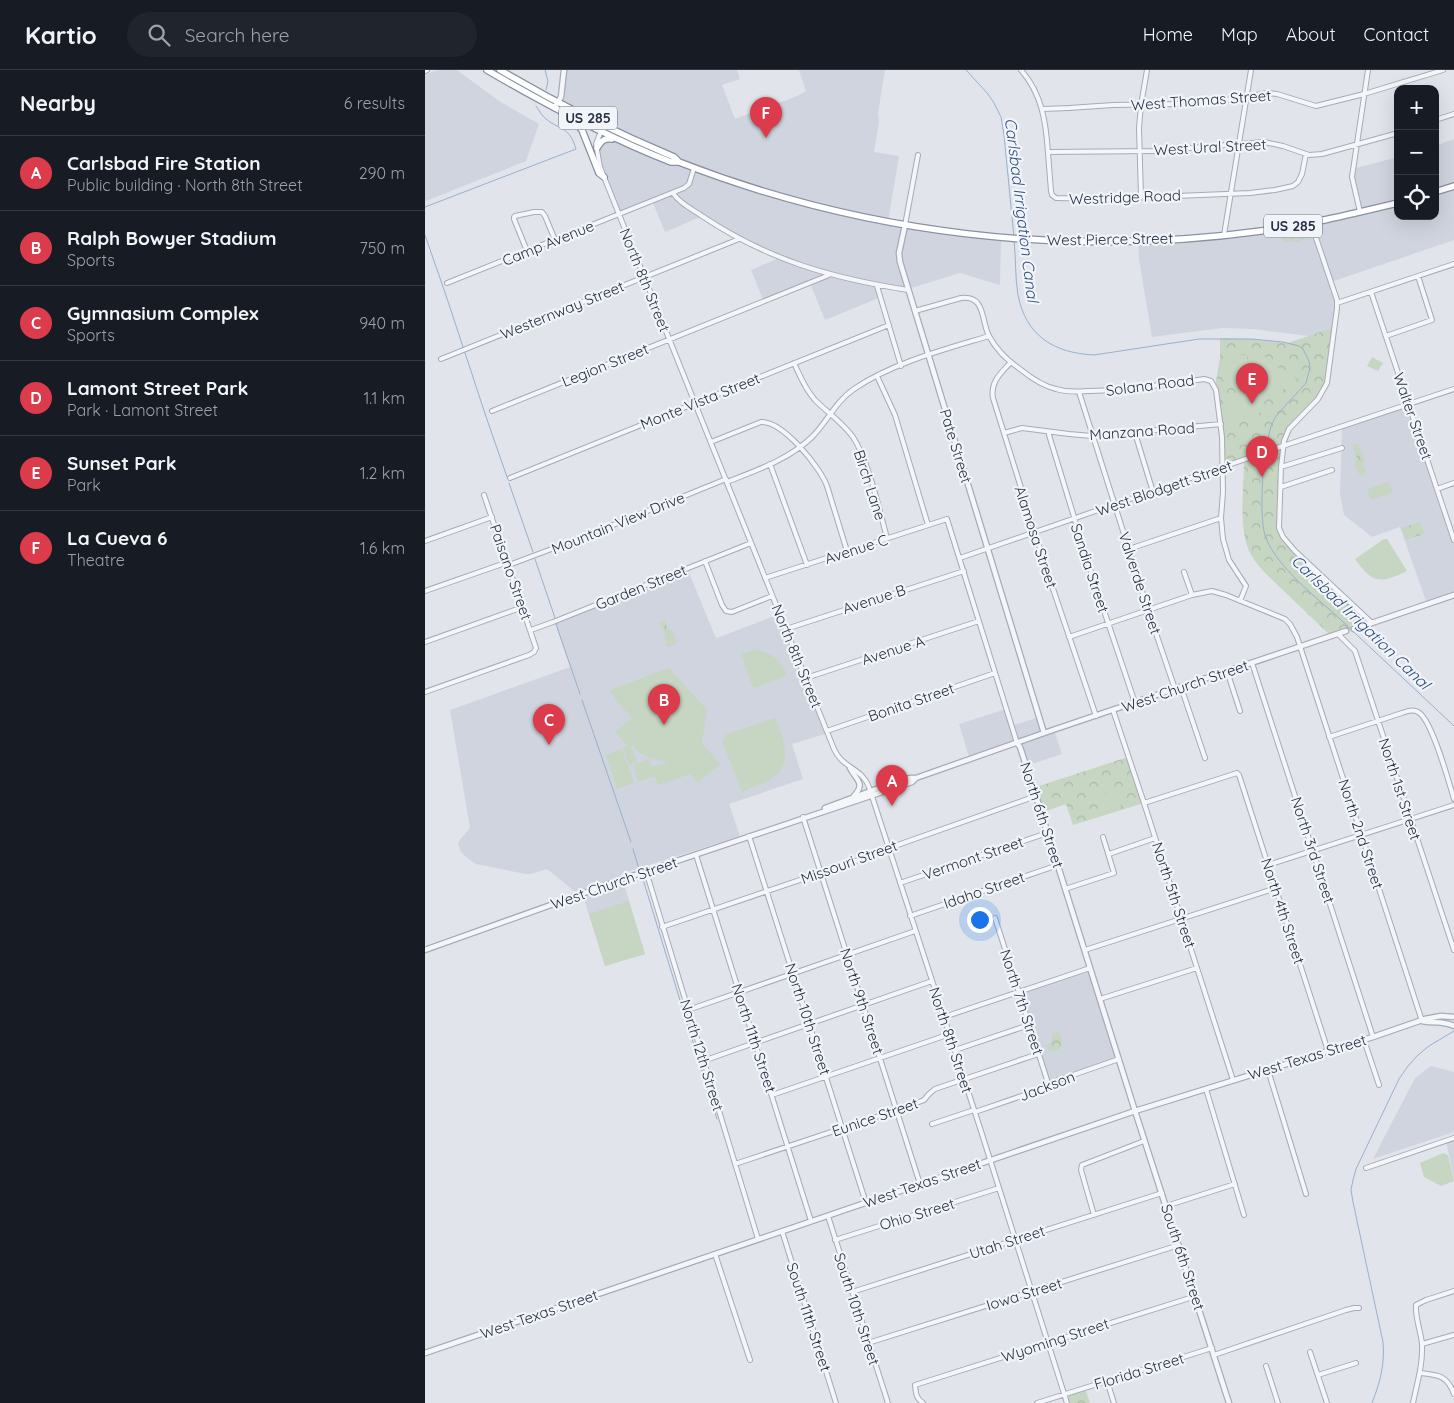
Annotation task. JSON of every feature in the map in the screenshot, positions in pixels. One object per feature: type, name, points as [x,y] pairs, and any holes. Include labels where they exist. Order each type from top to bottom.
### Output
[{"type":"highway","name":"West Pierce Street","points":[[487,70],[556,105],[674,158],[679,162],[737,184],[837,212],[905,225],[1019,239],[1080,242],[1138,241],[1224,235],[1311,223],[1394,204]]},
{"type":"highway","name":"West Pierce Street","points":[[500,70],[556,105],[567,116],[615,139],[671,162],[679,162]]},
{"type":"highway","points":[[567,116],[583,130],[599,173],[604,177]]},
{"type":"highway","points":[[597,148],[602,140],[607,138],[615,139]]},
{"type":"highway","points":[[1439,191],[1454,186]]},
{"type":"street","points":[[556,105],[561,97],[565,70]]},
{"type":"street","name":"Westridge Road","points":[[1022,70],[1034,88],[1042,109],[1046,130],[1051,192],[1054,197],[1079,199],[1141,197],[1259,192],[1288,188],[1299,181],[1306,154]]},
{"type":"street","points":[[1141,197],[1139,128],[1147,70]]},
{"type":"street","points":[[1224,235],[1251,70]]},
{"type":"street","points":[[1360,212],[1352,177],[1368,70]]},
{"type":"street","name":"West Thomas Street","points":[[1042,109],[1160,105],[1214,101],[1271,93],[1316,106],[1364,94],[1443,70]]},
{"type":"street","points":[[1439,119],[1454,114]]},
{"type":"street","name":"North 8th Street","points":[[605,127],[597,141],[599,163],[618,214],[838,758],[865,778],[871,793],[975,1111],[1067,1403]]},
{"type":"street","name":"West Ural Street","points":[[1048,152],[1154,151],[1269,142],[1306,154],[1321,154],[1394,134]]},
{"type":"street","name":"Pate Street","points":[[918,155],[899,258],[1044,733]]},
{"type":"street","name":"Camp Avenue","points":[[447,283],[684,188],[689,184],[694,168]]},
{"type":"street","points":[[673,193],[679,201],[739,239],[779,258],[829,275],[877,286],[908,290]]},
{"type":"street","points":[[527,251],[514,220],[515,216],[542,212],[555,240]]},
{"type":"street","points":[[1311,223],[1337,303],[1327,383],[1318,399],[1289,429],[1285,437],[1281,467],[1279,528],[1283,537],[1300,555],[1372,622]]},
{"type":"street","name":"Westernway Street","points":[[441,359],[739,239]]},
{"type":"street","points":[[1337,303],[1454,264]]},
{"type":"street","name":"Legion Street","points":[[492,411],[829,275]]},
{"type":"street","points":[[1386,336],[1432,320],[1418,276]]},
{"type":"street","points":[[877,286],[901,366],[928,355],[989,336]]},
{"type":"street","name":"Walter Street","points":[[1371,292],[1454,537]]},
{"type":"street","name":"Solana Road","points":[[915,311],[961,298],[971,298],[978,302],[989,336],[1002,353],[1035,380],[1061,390],[1079,392],[1119,390],[1208,379],[1213,383],[1223,443],[1221,518],[1223,539],[1226,553],[1246,586],[1240,601]]},
{"type":"street","name":"Monte Vista Street","points":[[510,478],[889,325]]},
{"type":"street","name":"Alamosa Street","points":[[1011,362],[997,377],[992,390],[993,398],[1034,533],[1096,716]]},
{"type":"street","name":"Birch Lane","points":[[794,363],[807,389],[847,429],[860,451],[887,538]]},
{"type":"street","name":"Mountain View Drive","points":[[425,591],[586,536],[782,459],[816,432],[850,392],[877,376],[901,366]]},
{"type":"street","points":[[877,376],[895,415],[928,525]]},
{"type":"street","name":"West Blodgett Street","points":[[960,558],[1454,389]]},
{"type":"street","name":"Valverde Street","points":[[1079,392],[1175,689]]},
{"type":"street","points":[[711,442],[752,425],[766,422],[780,428],[815,464],[825,481],[847,551]]},
{"type":"street","name":"Manzana Road","points":[[1004,433],[1023,428],[1092,436],[1221,424]]},
{"type":"street","name":"Sandia Street","points":[[1049,432],[1074,519],[1135,703]]},
{"type":"street","points":[[1135,432],[1153,492]]},
{"type":"street","points":[[1281,467],[1342,448]]},
{"type":"street","points":[[770,464],[807,565]]},
{"type":"street","points":[[1281,487],[1332,470]]},
{"type":"street","points":[[1437,489],[1454,483]]},
{"type":"street","name":"Paisano Street","points":[[425,692],[522,658],[536,650],[531,630],[484,495]]},
{"type":"street","points":[[425,541],[492,517]]},
{"type":"street","points":[[1129,549],[1221,518]]},
{"type":"street","name":"Avenue C","points":[[765,578],[947,519]]},
{"type":"street","name":"North 6th Street","points":[[947,519],[1135,1112]]},
{"type":"street","name":"Garden Street","points":[[531,630],[751,543]]},
{"type":"street","points":[[705,561],[726,611],[732,612],[772,596]]},
{"type":"street","name":"Avenue B","points":[[786,629],[963,571]]},
{"type":"street","points":[[1184,572],[1192,595]]},
{"type":"street","points":[[1069,637],[1192,595],[1212,591],[1271,612],[1287,620],[1300,646]]},
{"type":"street","name":"West Church Street","points":[[425,950],[803,818],[911,778],[916,778],[1454,595]]},
{"type":"street","points":[[425,642],[523,607]]},
{"type":"street","name":"Avenue A","points":[[806,678],[979,621]]},
{"type":"street","name":"North 1st Street","points":[[1338,634],[1355,651],[1454,950]]},
{"type":"street","name":"North 2nd Street","points":[[1300,646],[1422,1021]]},
{"type":"street","name":"North 3rd Street","points":[[1252,663],[1373,1037]]},
{"type":"street","points":[[1227,671],[1239,711]]},
{"type":"street","name":"Bonita Street","points":[[827,731],[995,673]]},
{"type":"street","points":[[1181,687],[1205,758]]},
{"type":"street","name":"North 5th Street","points":[[1113,710],[1145,803],[1233,1080]]},
{"type":"street","points":[[1329,737],[1416,711],[1428,725],[1454,800]]},
{"type":"street","points":[[850,768],[860,784],[853,798]]},
{"type":"street","name":"North 4th Street","points":[[1145,803],[1237,772],[1328,1051]]},
{"type":"street","name":"West Church Street","points":[[803,818],[809,814],[871,793]]},
{"type":"street","name":"Missouri Street","points":[[662,927],[767,892],[1036,796]]},
{"type":"street","points":[[1268,865],[1454,805]]},
{"type":"street","name":"North 9th Street","points":[[803,818],[920,1184]]},
{"type":"street","name":"Vermont Street","points":[[899,883],[1047,833]]},
{"type":"street","name":"North 10th Street","points":[[749,836],[865,1203]]},
{"type":"street","points":[[1065,889],[1113,874],[1114,871],[1103,837]]},
{"type":"street","points":[[1109,854],[1155,838]]},
{"type":"street","name":"North 11th Street","points":[[696,854],[811,1221]]},
{"type":"street","name":"Idaho Street","points":[[910,916],[1058,865]]},
{"type":"street","name":"North 12th Street","points":[[646,872],[758,1239]]},
{"type":"street","points":[[1085,950],[1276,888]]},
{"type":"street","name":"North 7th Street","points":[[995,918],[1049,1086]]},
{"type":"street","points":[[688,1010],[915,931]]},
{"type":"street","points":[[944,1017],[1090,968]]},
{"type":"street","points":[[1100,999],[1197,968]]},
{"type":"street","points":[[703,1061],[932,981]]},
{"type":"street","name":"West Texas Street","points":[[425,1353],[990,1160],[1233,1080],[1364,1040],[1425,1019],[1437,1016],[1454,1017]]},
{"type":"street","name":"West Texas Street","points":[[1422,1021],[1443,1022],[1454,1026]]},
{"type":"street","points":[[955,1050],[1029,1025]]},
{"type":"street","points":[[772,1095],[950,1034]]},
{"type":"street","points":[[1364,1040],[1379,1085]]},
{"type":"street","name":"Eunice Street","points":[[735,1164],[925,1100],[933,1090],[1038,1054]]},
{"type":"street","name":"Jackson","points":[[932,1124],[1049,1086],[1053,1082],[1119,1060]]},
{"type":"street","points":[[1268,1070],[1306,1194]]},
{"type":"street","points":[[1206,1089],[1245,1215]]},
{"type":"street","name":"South 6th Street","points":[[1135,1112],[1229,1403]]},
{"type":"street","points":[[1366,1168],[1454,1138]]},
{"type":"street","points":[[1094,1215],[1081,1170],[1083,1164],[1145,1141]]},
{"type":"street","points":[[1166,1206],[1235,1184]]},
{"type":"street","name":"Ohio Street","points":[[835,1240],[999,1188]]},
{"type":"street","name":"Utah Street","points":[[852,1292],[1162,1193]]},
{"type":"street","name":"South 10th Street","points":[[827,1216],[887,1403]]},
{"type":"street","name":"South 11th Street","points":[[782,1231],[837,1403]]},
{"type":"street","name":"Iowa Street","points":[[868,1343],[1179,1245]]},
{"type":"street","points":[[715,1254],[750,1360]]},
{"type":"street","points":[[1413,1403],[1420,1373],[1422,1344],[1416,1306],[1426,1300],[1454,1291]]},
{"type":"street","name":"Wyoming Street","points":[[923,1403],[916,1395],[915,1385],[1196,1296]]},
{"type":"street","points":[[1214,1354],[1354,1308],[1359,1308]]},
{"type":"street","points":[[1422,1344],[1454,1335]]},
{"type":"street","name":"Florida Street","points":[[1037,1403],[1212,1348]]},
{"type":"street","points":[[1310,1352],[1327,1403]]},
{"type":"street","points":[[1318,1374],[1356,1363]]},
{"type":"street","points":[[1266,1366],[1278,1403]]},
{"type":"street","points":[[1420,1373],[1437,1375],[1443,1378],[1450,1384],[1454,1394]]},
{"type":"street","points":[[1107,1381],[1114,1403]]},
{"type":"shaded area","points":[[439,70],[457,70],[499,101],[539,124],[526,161],[426,201],[425,74]]},
{"type":"shaded area","points":[[564,70],[737,70],[740,79],[722,85],[735,119],[795,97],[806,91],[799,70],[885,70],[874,152],[899,156],[888,222],[1001,237],[1000,285],[960,273],[908,289],[877,286],[881,297],[825,320],[810,283],[764,302],[751,270],[779,258],[703,216],[665,232],[652,201],[618,214],[600,167],[597,148],[610,138],[678,162],[557,103],[561,97]]},
{"type":"shaded area","points":[[1454,139],[1454,240],[1331,282],[1337,300],[1335,327],[1309,336],[1253,329],[1222,328],[1152,337],[1139,259],[1138,241],[1224,235],[1360,212],[1352,169],[1394,158],[1394,220],[1439,220],[1439,145]]},
{"type":"shaded area","points":[[1409,404],[1454,540],[1454,595],[1427,604],[1400,527],[1372,537],[1344,515],[1340,494],[1342,427]]},
{"type":"shaded area","points":[[688,570],[717,638],[777,615],[825,734],[792,744],[803,779],[729,804],[740,836],[621,874],[645,954],[605,966],[584,899],[547,869],[526,874],[476,864],[461,852],[458,844],[459,841],[470,828],[450,710],[570,667],[555,623]]},
{"type":"shaded area","points":[[1006,709],[1011,726],[1039,717],[1044,733],[1054,730],[1062,754],[1026,766],[1017,743],[970,760],[959,724]]},
{"type":"shaded area","points":[[1090,968],[1119,1059],[1049,1086],[1019,992]]},
{"type":"shaded area","points":[[1431,1066],[1454,1072],[1454,1132],[1373,1159],[1415,1078]]},
{"type":"shaded area","points":[[1454,1138],[1454,1179],[1446,1141]]},
{"type":"green space","points":[[1307,229],[1312,241],[1307,238],[1298,242],[1283,242],[1282,236],[1284,233]]},
{"type":"green space","points":[[1335,327],[1325,388],[1294,424],[1284,441],[1279,528],[1283,537],[1372,623],[1331,636],[1266,574],[1250,553],[1246,543],[1243,520],[1244,461],[1222,468],[1222,443],[1215,387],[1220,357],[1220,338],[1288,343]]},
{"type":"green space","points":[[1249,353],[1264,355],[1270,364],[1252,372],[1249,370]]},
{"type":"green space","points":[[1247,355],[1247,366],[1243,373],[1236,378],[1225,379],[1225,361],[1229,357]]},
{"type":"green space","points":[[1372,357],[1383,363],[1378,371],[1367,366]]},
{"type":"green space","points":[[1276,367],[1288,371],[1297,379],[1277,394],[1273,393],[1259,374],[1268,368]]},
{"type":"green space","points":[[1237,391],[1265,405],[1257,415],[1247,421],[1230,422],[1224,420]]},
{"type":"green space","points":[[1358,443],[1364,460],[1363,466],[1366,474],[1361,476],[1355,467],[1357,458],[1352,445]]},
{"type":"green space","points":[[1389,482],[1393,492],[1371,500],[1367,489]]},
{"type":"green space","points":[[1421,522],[1424,534],[1405,540],[1401,528]]},
{"type":"green space","points":[[1384,539],[1387,539],[1407,571],[1383,580],[1372,577],[1355,559]]},
{"type":"green space","points":[[664,620],[668,629],[672,629],[677,642],[669,647],[666,646],[664,632],[659,623]]},
{"type":"green space","points":[[756,650],[775,658],[782,665],[787,675],[755,688],[752,686],[741,653]]},
{"type":"green space","points":[[669,668],[707,710],[702,743],[720,764],[698,783],[690,774],[658,785],[655,776],[638,782],[633,765],[649,759],[652,767],[668,762],[644,755],[633,745],[631,746],[637,762],[629,765],[623,748],[628,746],[615,732],[632,718],[615,699],[610,690]]},
{"type":"green space","points":[[775,718],[785,749],[785,756],[780,771],[763,784],[742,792],[722,741],[727,734]]},
{"type":"green space","points":[[622,749],[634,783],[617,789],[606,755]]},
{"type":"green space","points":[[1128,757],[1144,803],[1073,825],[1066,804],[1041,813],[1033,788]]},
{"type":"green space","points":[[1115,790],[1121,807],[1103,813],[1098,796]]},
{"type":"green space","points":[[629,901],[645,954],[605,966],[589,914]]},
{"type":"green space","points":[[1057,1032],[1061,1034],[1062,1045],[1059,1049],[1049,1052],[1047,1045],[1052,1042],[1052,1034]]},
{"type":"green space","points":[[1443,1153],[1448,1155],[1454,1181],[1441,1186],[1424,1177],[1420,1163]]},
{"type":"green space","points":[[1085,1388],[1090,1403],[1067,1403],[1064,1394]]},
{"type":"waterway","points":[[545,70],[548,81],[546,90]]},
{"type":"waterway","name":"Carlsbad Irrigation Canal","points":[[966,70],[988,94],[1001,117],[1014,237]]},
{"type":"waterway","points":[[425,207],[576,149],[570,136],[546,119],[536,106]]},
{"type":"waterway","points":[[425,235],[507,477]]},
{"type":"waterway","name":"Carlsbad Irrigation Canal","points":[[1014,240],[1016,282],[1022,309],[1035,331],[1044,340],[1066,351],[1094,355],[1199,339],[1252,339],[1283,342],[1299,346],[1303,349],[1310,368],[1306,383],[1276,416],[1271,426],[1265,451]]},
{"type":"waterway","name":"Carlsbad Irrigation Canal","points":[[1264,455],[1262,498],[1264,530],[1266,538],[1279,560],[1299,582],[1454,726]]},
{"type":"waterway","points":[[509,483],[533,552]]},
{"type":"waterway","points":[[535,559],[555,618]]},
{"type":"waterway","points":[[556,624],[580,694]]},
{"type":"waterway","points":[[582,700],[631,842]]},
{"type":"waterway","points":[[633,849],[639,869]]},
{"type":"waterway","points":[[642,876],[683,1010]]},
{"type":"waterway","points":[[684,1013],[717,1119]]},
{"type":"waterway","name":"Carlsbad Irrigation Canal","points":[[1372,1403],[1381,1373],[1383,1342],[1353,1202],[1351,1190],[1353,1180],[1356,1169],[1399,1079],[1418,1055],[1454,1031]]},
{"type":"place","name":"La Cueva 6","points":[[766,138]]},
{"type":"place","name":"Sunset Park","points":[[1252,404]]},
{"type":"place","name":"Lamont Street Park","points":[[1262,477]]},
{"type":"place","name":"Ralph Bowyer Stadium","points":[[664,725]]},
{"type":"place","name":"Gymnasium Complex","points":[[549,745]]},
{"type":"place","name":"Carlsbad Fire Station","points":[[892,806]]}]
